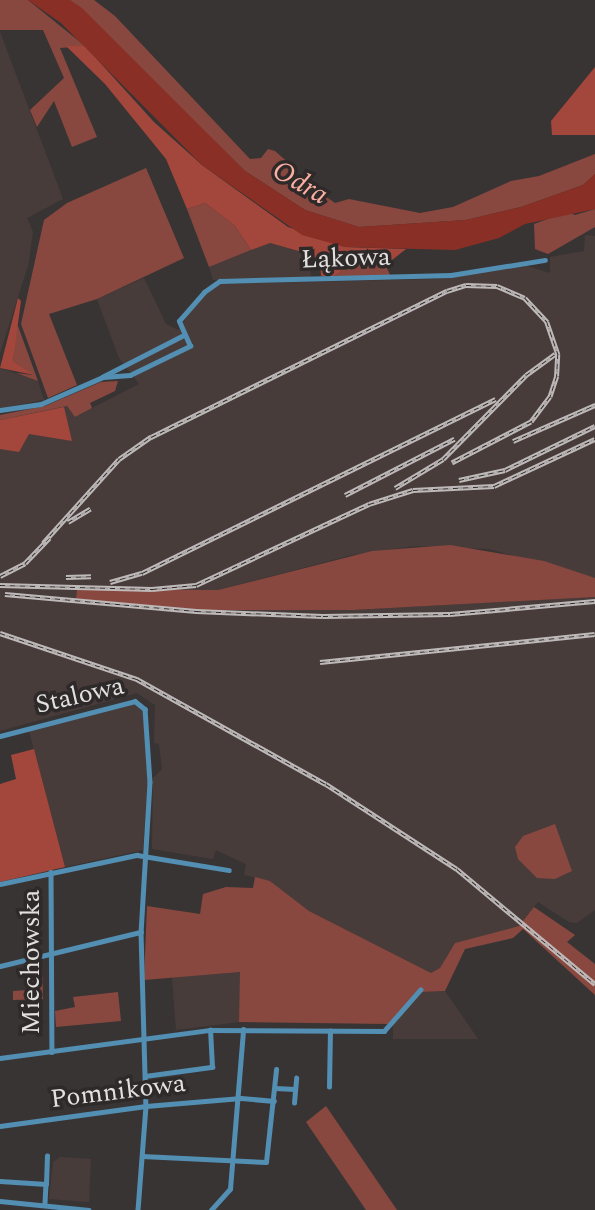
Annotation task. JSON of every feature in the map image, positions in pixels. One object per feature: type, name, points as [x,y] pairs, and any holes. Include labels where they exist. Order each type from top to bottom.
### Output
[{"type":"street","name":"Łąkowa","points":[[103,377],[130,375],[190,346],[179,321],[204,292],[220,281],[451,275],[545,260]]},
{"type":"street","name":"Łąkowa","points":[[0,410],[41,404],[103,377],[185,335]]},
{"type":"street","points":[[121,367],[130,375]]},
{"type":"street","points":[[121,367],[121,376]]},
{"type":"street","name":"Stalowa","points":[[0,736],[141,702],[150,782],[146,855]]},
{"type":"street","points":[[138,1210],[146,1107],[141,932],[146,855]]},
{"type":"street","points":[[0,884],[146,855],[229,870]]},
{"type":"street","name":"Miechowska","points":[[51,872],[48,953],[52,1052]]},
{"type":"street","points":[[0,966],[141,932]]},
{"type":"street","points":[[0,1058],[210,1030],[384,1031],[420,990]]},
{"type":"street","points":[[145,1076],[212,1067],[210,1030]]},
{"type":"street","points":[[211,1210],[228,1192],[234,1160],[241,1098],[243,1030]]},
{"type":"street","points":[[329,1087],[330,1031]]},
{"type":"street","points":[[142,1156],[267,1161],[276,1070]]},
{"type":"street","points":[[295,1103],[296,1077]]},
{"type":"street","points":[[275,1088],[295,1089]]},
{"type":"street","name":"Pomnikowa","points":[[0,1126],[241,1098],[274,1101]]},
{"type":"street","points":[[46,1205],[47,1156]]},
{"type":"street","points":[[0,1181],[46,1184]]},
{"type":"street","points":[[0,1201],[89,1210]]},
{"type":"shaded area","points":[[0,0],[28,0],[85,46],[60,48],[97,137],[72,147],[54,101],[37,127],[30,110],[64,78],[43,30],[0,30]]},
{"type":"shaded area","points":[[28,0],[70,0],[82,8],[245,171],[305,210],[359,227],[466,220],[521,207],[583,185],[595,174],[595,209],[525,224],[499,238],[455,250],[345,247],[302,235],[202,165],[61,23]]},
{"type":"shaded area","points":[[70,0],[94,0],[115,16],[250,159],[261,158],[268,149],[275,151],[291,165],[287,182],[297,189],[315,189],[335,203],[349,199],[420,213],[453,207],[511,181],[539,176],[595,154],[595,174],[583,185],[521,207],[466,220],[359,227],[305,210],[245,171]]},
{"type":"shaded area","points":[[0,32],[63,199],[27,218],[33,232],[28,266],[0,353]]},
{"type":"shaded area","points":[[66,46],[85,46],[154,122],[202,165],[288,227],[345,247],[406,249],[387,264],[357,258],[333,277],[321,276],[320,261],[309,254],[270,243],[251,250],[234,225],[205,203],[187,209],[166,159],[105,84]]},
{"type":"shaded area","points":[[595,67],[595,135],[552,135],[551,121]]},
{"type":"shaded area","points":[[146,168],[184,258],[97,299],[49,314],[77,385],[48,398],[21,324],[44,220],[67,203]]},
{"type":"shaded area","points":[[205,203],[234,225],[251,250],[209,267],[187,209]]},
{"type":"shaded area","points":[[595,209],[595,227],[548,254],[535,249],[534,224],[567,212],[575,215]]},
{"type":"shaded area","points":[[585,235],[595,236],[595,578],[489,549],[415,546],[352,555],[218,590],[77,589],[76,599],[203,610],[353,610],[595,597],[595,910],[577,923],[569,922],[538,902],[519,926],[455,943],[440,968],[431,973],[309,911],[270,881],[244,875],[246,864],[216,850],[213,859],[152,849],[153,778],[162,769],[159,744],[154,743],[155,705],[137,693],[0,731],[0,420],[67,406],[75,417],[139,384],[119,358],[97,299],[144,278],[166,324],[178,330],[199,300],[219,284],[434,279],[527,266],[550,273],[550,257],[584,251]]},
{"type":"shaded area","points":[[269,243],[309,254],[311,278],[213,280],[209,267]]},
{"type":"shaded area","points":[[368,258],[384,261],[390,275],[333,277],[353,260]]},
{"type":"shaded area","points":[[18,298],[21,301],[13,361],[34,375],[0,368]]},
{"type":"shaded area","points":[[16,323],[38,381],[16,373],[33,375],[13,361]]},
{"type":"shaded area","points":[[0,368],[38,381],[44,400],[0,408]]},
{"type":"shaded area","points":[[118,381],[115,391],[90,403],[92,408],[75,417],[67,406],[0,420],[0,415],[45,406],[101,382]]},
{"type":"shaded area","points":[[64,407],[72,441],[29,434],[19,452],[0,449],[0,420]]},
{"type":"shaded area","points":[[450,545],[544,561],[595,578],[595,597],[353,610],[203,610],[76,599],[77,589],[218,590],[372,551]]},
{"type":"shaded area","points":[[134,702],[140,703],[143,713],[148,771],[143,850],[65,867],[29,731]]},
{"type":"shaded area","points":[[34,749],[65,867],[0,882],[0,784],[16,779],[11,755]]},
{"type":"shaded area","points":[[555,824],[572,871],[555,879],[537,878],[518,859],[515,847],[523,836]]},
{"type":"shaded area","points":[[255,877],[270,881],[309,911],[431,973],[440,968],[455,943],[519,926],[534,907],[575,935],[567,942],[595,964],[595,995],[523,929],[513,938],[465,949],[445,991],[420,992],[388,1024],[239,1022],[240,972],[144,980],[147,906],[200,914],[203,894],[226,887],[253,888]]},
{"type":"shaded area","points":[[42,961],[43,999],[13,1000],[13,991],[28,990],[26,964]]},
{"type":"shaded area","points":[[241,972],[239,1022],[176,1030],[172,977]]},
{"type":"shaded area","points":[[445,991],[478,1039],[393,1039],[393,1023],[420,992]]},
{"type":"shaded area","points":[[118,992],[121,1021],[56,1027],[55,1011],[75,1007],[73,997]]},
{"type":"shaded area","points":[[326,1106],[397,1210],[366,1210],[306,1122]]},
{"type":"shaded area","points":[[60,1157],[91,1159],[89,1202],[49,1199],[53,1162]]},
{"type":"railway","points":[[43,543],[119,459],[151,437],[447,291],[466,285],[497,286],[525,298],[547,322],[558,354],[557,376],[550,397],[531,422],[452,463]]},
{"type":"railway","points":[[395,488],[443,459],[526,375],[555,354]]},
{"type":"railway","points":[[110,582],[142,573],[495,399]]},
{"type":"railway","points":[[513,441],[595,405]]},
{"type":"railway","points":[[459,480],[505,470],[595,426]]},
{"type":"railway","points":[[345,495],[454,439]]},
{"type":"railway","points":[[0,585],[152,589],[196,585],[369,504],[413,490],[494,486],[595,439]]},
{"type":"railway","points":[[68,522],[90,509]]},
{"type":"railway","points":[[0,576],[25,563],[49,538]]},
{"type":"railway","points":[[66,577],[91,576]]},
{"type":"railway","points":[[5,594],[196,611],[323,616],[450,614],[595,601]]},
{"type":"railway","points":[[0,633],[137,679],[326,784],[457,869],[595,984]]},
{"type":"railway","points":[[320,662],[595,634]]},
{"type":"water label","name":"Odra","points":[[300,183]]}]
